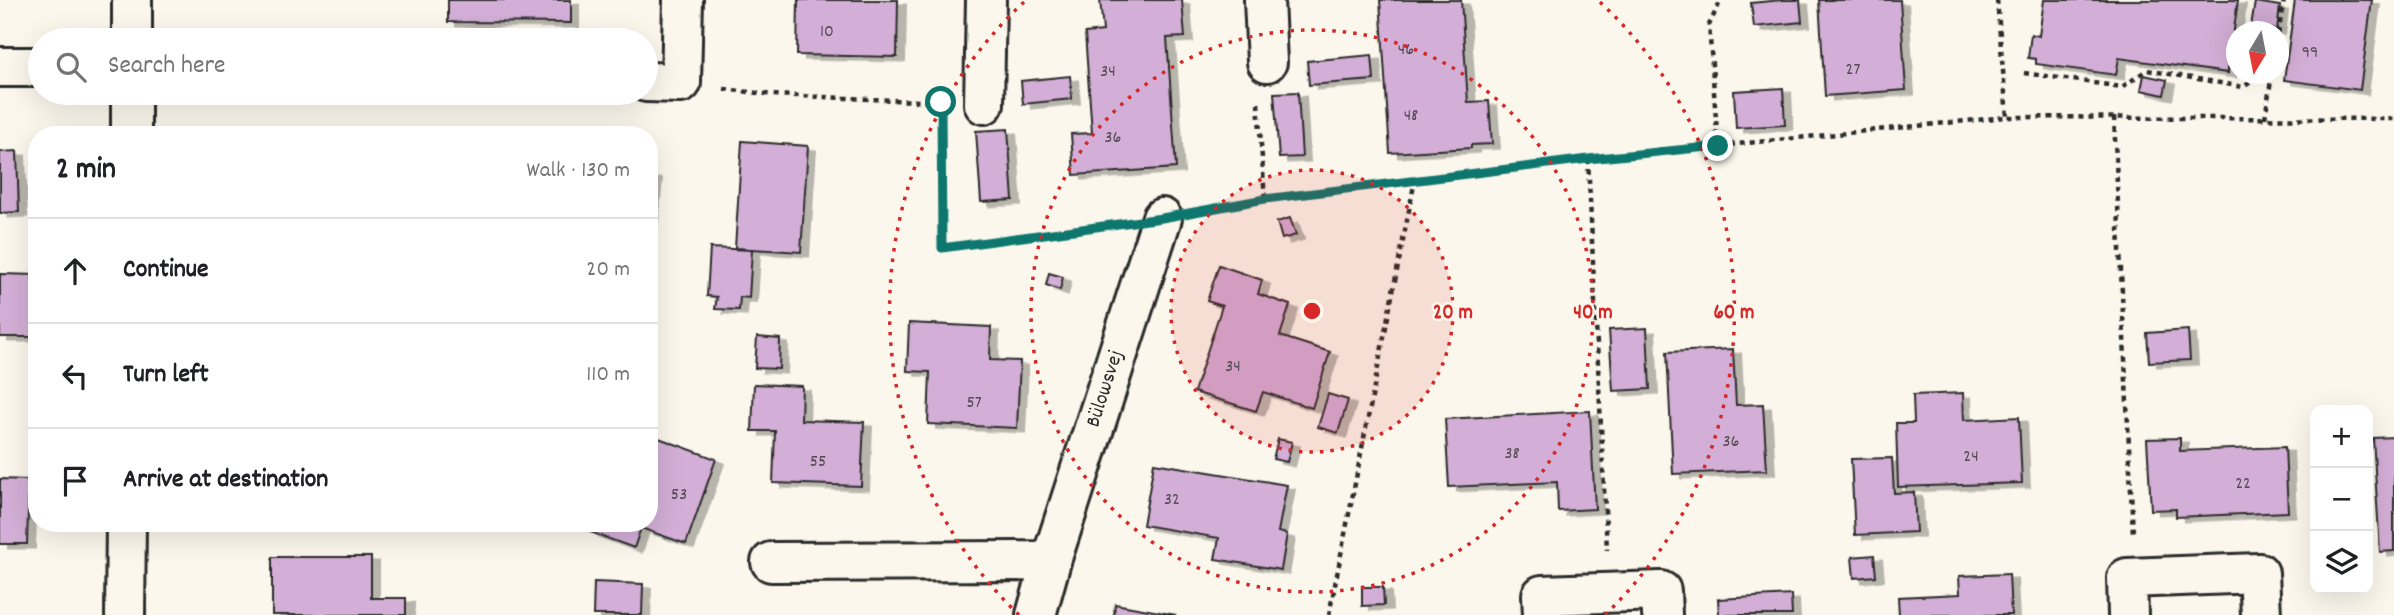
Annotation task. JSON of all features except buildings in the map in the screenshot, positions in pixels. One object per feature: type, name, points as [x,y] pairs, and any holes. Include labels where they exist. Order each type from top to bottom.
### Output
[{"type":"street","points":[[132,0],[132,28]]},
{"type":"street","points":[[663,82],[683,0]]},
{"type":"street","points":[[984,104],[986,0]]},
{"type":"street","points":[[1264,0],[1268,62]]},
{"type":"street","points":[[0,67],[28,67]]},
{"type":"street","points":[[131,105],[131,126]]},
{"type":"street","name":"Bülowsvej","points":[[1036,615],[1162,218]]},
{"type":"street","points":[[125,615],[126,532]]},
{"type":"street","points":[[771,562],[1051,561]]},
{"type":"street","points":[[2128,615],[2127,578],[2259,573],[2260,615]]},
{"type":"street","points":[[1543,615],[1542,594],[1661,591],[1662,615]]},
{"type":"path","points":[[1718,146],[1709,25],[1721,0]]},
{"type":"path","points":[[1997,0],[2007,117]]},
{"type":"path","points":[[2280,21],[2284,0]]},
{"type":"path","points":[[1265,199],[1257,88],[1268,62]]},
{"type":"path","points":[[2024,73],[2122,87],[2147,71],[2243,87],[2248,84]]},
{"type":"path","points":[[663,82],[774,95],[984,104]]},
{"type":"path","points":[[2265,118],[2270,84]]},
{"type":"path","points":[[941,102],[942,248],[1162,218],[1265,199],[1415,180],[1588,159],[2007,117],[2394,119]]},
{"type":"path","points":[[2114,117],[2133,543],[2127,578]]},
{"type":"path","points":[[1588,159],[1609,592]]},
{"type":"path","points":[[1329,615],[1415,180]]},
{"type":"route","points":[[941,102],[942,248],[1162,218],[1265,199],[1588,159],[1718,146]]}]
